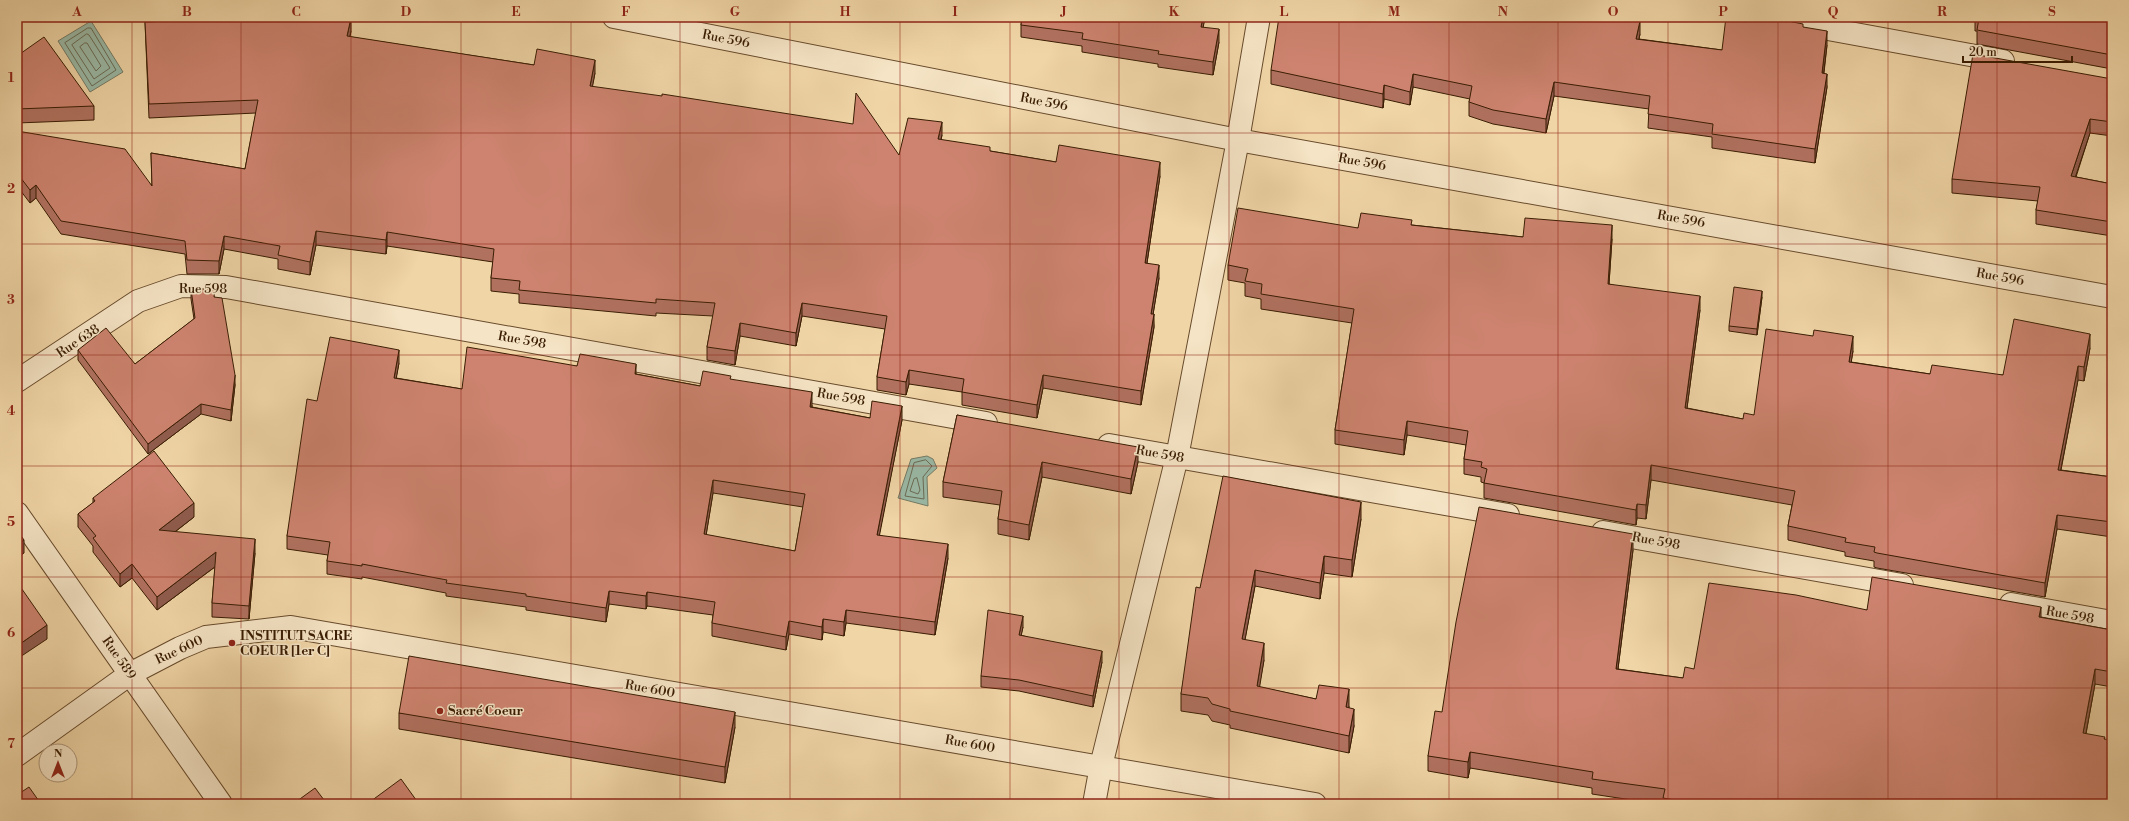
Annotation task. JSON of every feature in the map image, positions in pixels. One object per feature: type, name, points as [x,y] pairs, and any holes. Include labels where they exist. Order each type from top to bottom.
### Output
[{"type":"street","name":"Rue 596","points":[[614,17],[1238,140],[2112,297]]},
{"type":"street","points":[[1094,804],[1101,766],[1177,457],[1260,17]]},
{"type":"street","points":[[1762,17],[2026,65]]},
{"type":"street","name":"Rue 598","points":[[138,301],[181,286],[226,287],[1004,426]]},
{"type":"street","name":"Rue 638","points":[[17,381],[138,301]]},
{"type":"street","name":"Rue 598","points":[[1090,441],[1530,519]]},
{"type":"street","name":"Rue 589","points":[[17,513],[222,804]]},
{"type":"street","name":"Rue 598","points":[[1585,529],[1923,589]]},
{"type":"street","name":"Rue 598","points":[[1994,601],[2112,622]]},
{"type":"street","name":"Rue 600","points":[[17,755],[130,674],[180,648],[206,637],[291,627],[1315,804]]},
{"type":"water","points":[[91,21],[123,72],[90,92],[58,41]]},
{"type":"water","points":[[927,456],[933,459],[937,468],[927,477],[928,506],[898,498],[911,459]]},
{"type":"building","points":[[267,17],[351,18],[347,36],[534,65],[537,49],[595,60],[590,86],[662,96],[662,94],[853,124],[856,93],[899,155],[908,118],[942,122],[938,139],[990,147],[990,151],[1056,162],[1059,145],[1160,162],[1145,263],[1159,265],[1151,314],[1154,314],[1141,391],[1043,375],[1037,405],[962,392],[964,379],[909,370],[906,382],[877,377],[887,316],[802,303],[796,333],[740,323],[735,351],[707,347],[715,303],[656,299],[656,303],[519,290],[520,281],[491,278],[494,249],[387,232],[386,240],[316,231],[310,262],[278,255],[280,246],[224,236],[219,261],[187,260],[185,241],[61,221],[36,185],[30,190],[17,173],[17,131],[125,149],[152,186],[151,153],[245,169],[258,100],[149,104],[145,22]]},
{"type":"building","points":[[1022,17],[1203,17],[1201,27],[1219,29],[1213,62],[1158,54],[1159,51],[1082,39],[1083,33],[1021,25]]},
{"type":"building","points":[[1279,17],[1603,17],[1640,21],[1636,39],[1722,50],[1726,17],[1768,17],[1803,24],[1803,27],[1827,31],[1822,73],[1827,74],[1815,149],[1712,134],[1713,124],[1648,114],[1650,96],[1554,82],[1546,119],[1493,110],[1469,102],[1472,86],[1413,74],[1410,92],[1384,85],[1383,94],[1271,70]]},
{"type":"building","points":[[1975,17],[2112,17],[2112,55],[1977,30],[1979,18]]},
{"type":"building","points":[[44,37],[94,106],[17,109],[17,56]]},
{"type":"building","points":[[1973,54],[2112,79],[2112,122],[2090,119],[2071,176],[2112,184],[2112,222],[2036,210],[2040,187],[1952,179]]},
{"type":"building","points":[[1238,208],[1358,228],[1361,213],[1412,220],[1411,225],[1523,237],[1525,218],[1612,225],[1608,284],[1700,296],[1685,408],[1743,419],[1744,413],[1754,415],[1766,329],[1813,336],[1814,330],[1853,336],[1849,362],[1930,374],[1932,365],[2003,375],[2014,319],[2090,334],[2084,367],[2078,366],[2058,470],[2112,477],[2112,522],[2057,515],[2045,583],[1877,553],[1874,552],[1875,547],[1845,542],[1846,538],[1788,526],[1795,491],[1651,465],[1646,505],[1637,504],[1636,510],[1484,483],[1487,469],[1481,467],[1482,462],[1464,459],[1468,431],[1407,421],[1404,440],[1335,430],[1354,309],[1261,294],[1262,284],[1245,281],[1248,269],[1228,265]]},
{"type":"building","points":[[1734,287],[1762,291],[1757,329],[1729,326]]},
{"type":"building","points":[[191,289],[215,289],[214,297],[222,298],[235,375],[231,410],[201,404],[148,444],[78,350],[106,328],[135,364],[195,318]]},
{"type":"building","points":[[330,337],[399,350],[394,378],[462,389],[467,347],[577,366],[580,354],[636,364],[635,374],[700,386],[703,371],[731,376],[730,379],[812,392],[810,407],[870,418],[872,401],[902,406],[877,535],[948,544],[935,622],[846,610],[844,622],[823,619],[822,627],[789,621],[786,637],[712,623],[715,602],[647,592],[646,596],[609,591],[606,608],[526,596],[526,594],[446,583],[447,580],[362,564],[362,566],[327,561],[330,542],[287,536],[307,399],[317,401]],"holes":[[[713,480],[805,494],[795,551],[704,534]]]},
{"type":"building","points":[[957,415],[1138,447],[1131,479],[1042,462],[1029,525],[998,519],[1002,491],[943,482]]},
{"type":"building","points":[[154,451],[194,503],[159,530],[255,539],[249,606],[212,603],[216,552],[157,597],[132,564],[120,574],[93,538],[96,536],[78,514],[95,501],[93,498]]},
{"type":"building","points":[[1223,476],[1361,502],[1352,560],[1324,556],[1320,583],[1255,570],[1242,639],[1264,643],[1257,686],[1316,699],[1319,685],[1349,689],[1346,707],[1354,709],[1349,736],[1230,711],[1230,709],[1212,704],[1208,698],[1181,694],[1196,587],[1200,588]]},
{"type":"building","points":[[1479,507],[1633,534],[1616,669],[1683,678],[1685,667],[1694,669],[1709,583],[1796,595],[1867,610],[1872,577],[2041,607],[2039,617],[2112,630],[2112,672],[2095,669],[2083,733],[2105,737],[2104,739],[2112,740],[2112,804],[1697,804],[1663,798],[1665,789],[1592,779],[1593,772],[1470,752],[1468,762],[1428,756],[1435,711],[1442,712],[1456,622]]},
{"type":"building","points":[[17,530],[24,540],[17,545]]},
{"type":"building","points":[[17,582],[47,625],[17,646]]},
{"type":"building","points":[[988,610],[1023,616],[1019,635],[1102,651],[1093,696],[1019,680],[981,676]]},
{"type":"building","points":[[409,656],[735,712],[725,767],[399,713]]},
{"type":"building","points":[[401,779],[419,804],[367,804]]},
{"type":"building","points":[[29,787],[41,804],[17,804],[17,795]]},
{"type":"building","points":[[315,788],[327,804],[293,804]]},
{"type":"building","points":[[172,800],[175,804],[167,804]]},
{"type":"place","name":"INSTITUT SACRE COEUR [1er C]","points":[[232,643]]},
{"type":"place","name":"Sacré Coeur","points":[[440,711]]}]
